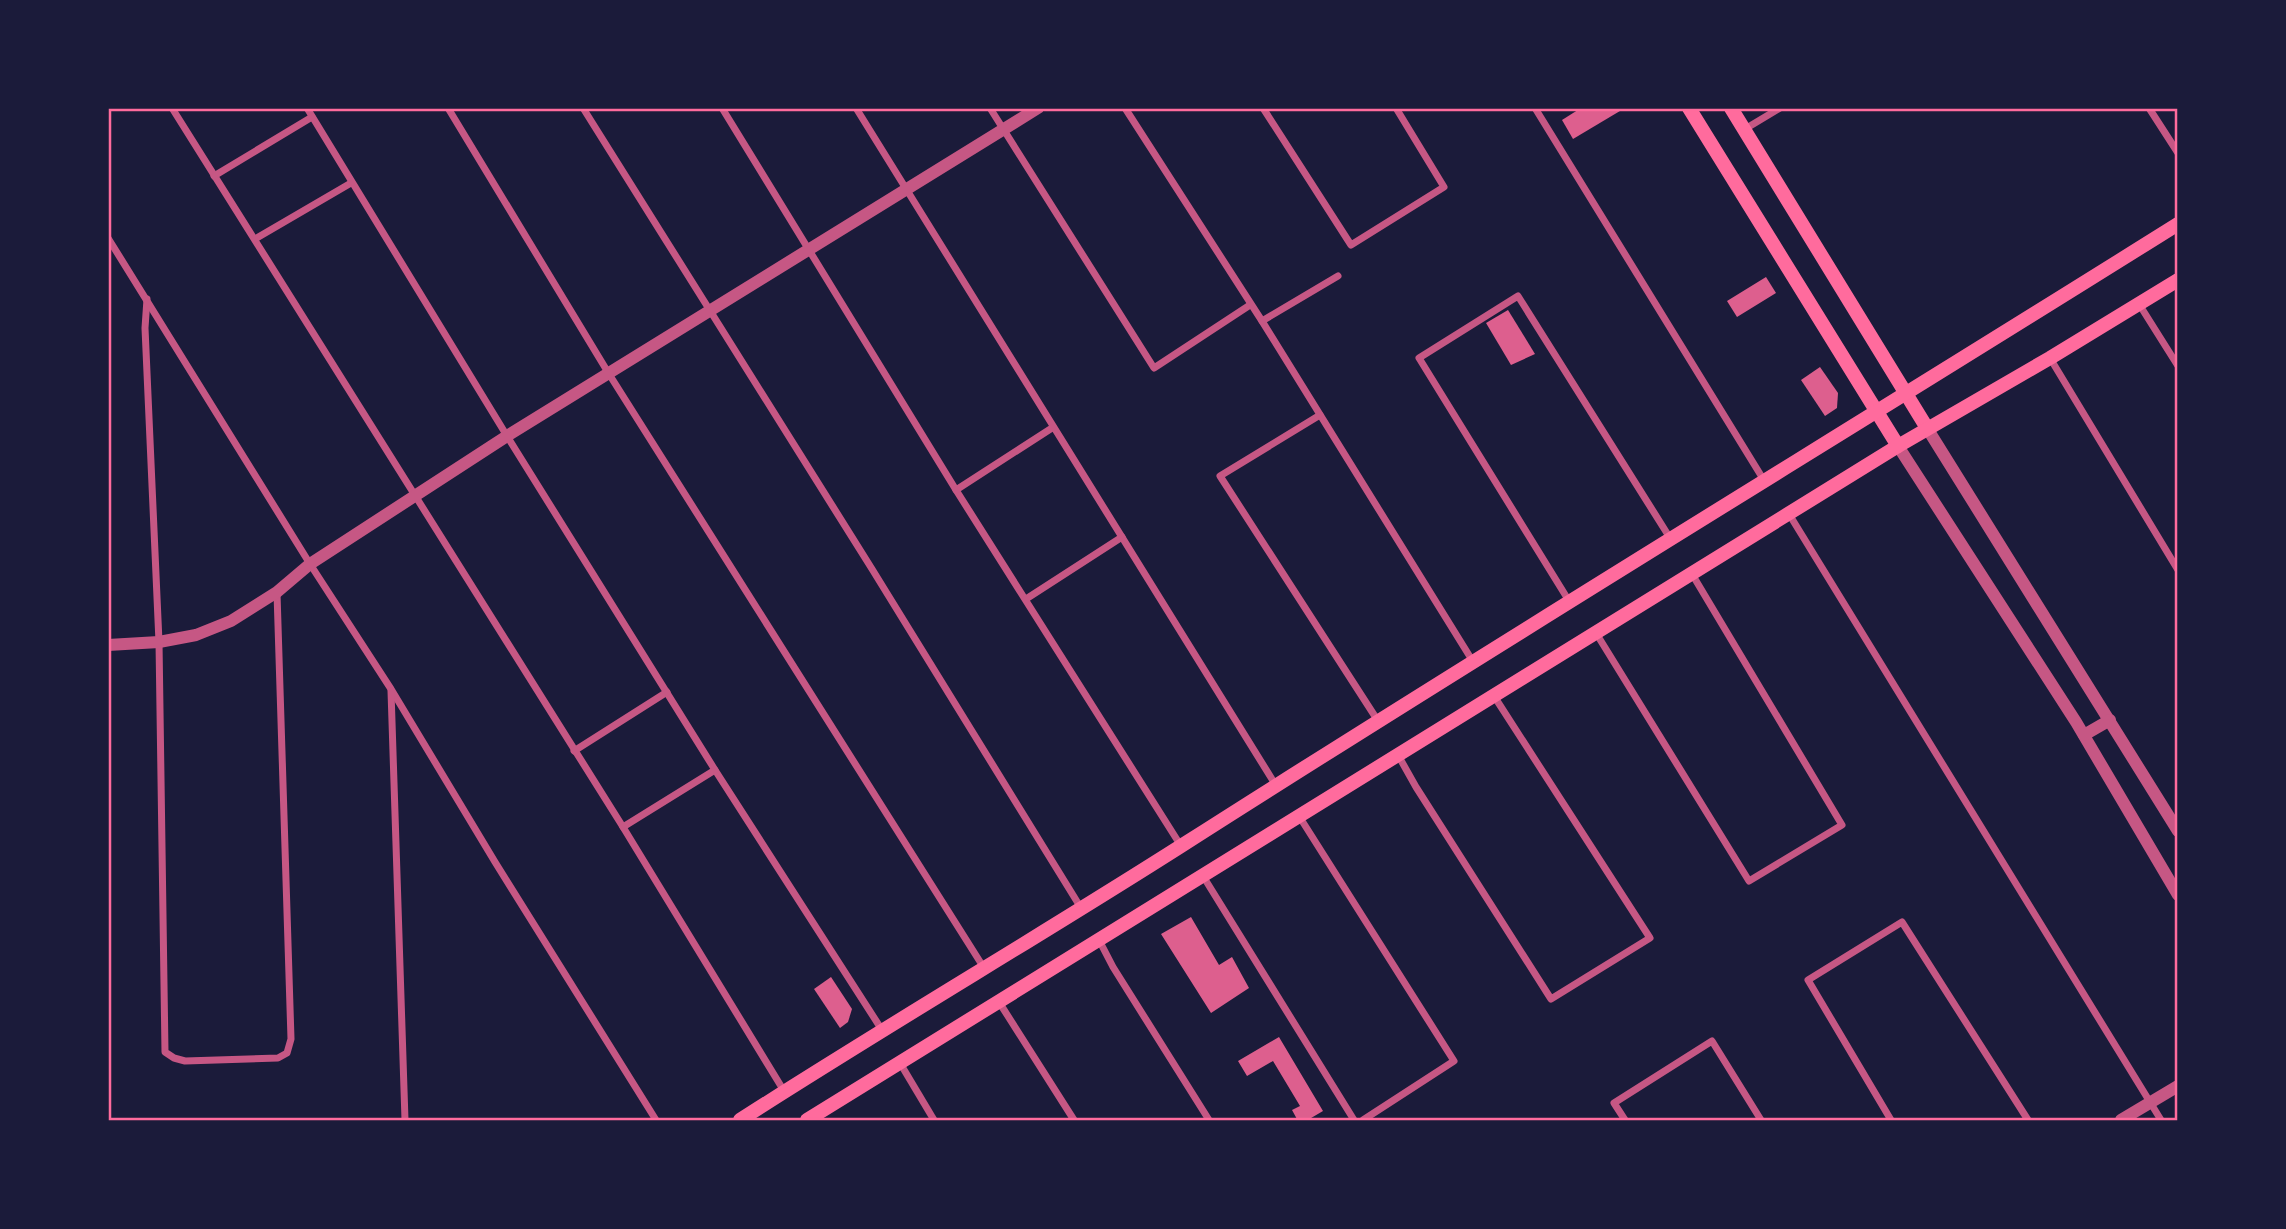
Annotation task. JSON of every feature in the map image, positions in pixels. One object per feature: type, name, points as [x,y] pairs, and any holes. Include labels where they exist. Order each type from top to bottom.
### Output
[{"type":"main road","points":[[1689,108],[1898,446]]},
{"type":"main road","points":[[1731,108],[1927,428]]},
{"type":"main road","points":[[740,1121],[1181,846],[1472,660],[1765,482],[2178,224]]},
{"type":"main road","points":[[807,1121],[1927,428],[2050,358],[2178,280]]},
{"type":"street","points":[[172,108],[623,827],[784,1092]]},
{"type":"street","points":[[307,108],[507,436],[882,1031]]},
{"type":"street","points":[[448,108],[609,373],[984,968]]},
{"type":"street","points":[[583,108],[872,569],[1080,908]]},
{"type":"street","points":[[722,108],[956,491],[1181,846]]},
{"type":"street","points":[[856,108],[1275,784]]},
{"type":"street","points":[[990,108],[1154,368],[1250,305]]},
{"type":"street","points":[[108,645],[159,642],[196,635],[231,621],[276,592],[310,564],[507,436],[1038,108]]},
{"type":"street","points":[[1125,108],[1262,321],[1472,660]]},
{"type":"street","points":[[1263,108],[1350,245],[1444,187],[1396,108]]},
{"type":"street","points":[[1535,108],[1765,482]]},
{"type":"street","points":[[1745,129],[1780,108]]},
{"type":"street","points":[[2149,108],[2178,153]]},
{"type":"street","points":[[214,176],[313,117]]},
{"type":"street","points":[[255,239],[351,183]]},
{"type":"street","points":[[108,238],[310,564],[391,689],[656,1121]]},
{"type":"street","points":[[1262,321],[1338,276]]},
{"type":"street","points":[[1569,601],[1419,358],[1518,296],[1670,538]]},
{"type":"street","points":[[148,299],[145,328],[159,642],[165,1052],[185,1061],[278,1058],[286,1052],[291,1039],[276,592]]},
{"type":"street","points":[[2139,304],[2178,366]]},
{"type":"street","points":[[2050,358],[2178,570]]},
{"type":"street","points":[[1320,415],[1220,476],[1377,721]]},
{"type":"street","points":[[956,491],[1052,428]]},
{"type":"street","points":[[1927,428],[2178,831]]},
{"type":"street","points":[[1898,446],[2084,735],[2178,895]]},
{"type":"street","points":[[1789,514],[2161,1121]]},
{"type":"street","points":[[1026,599],[1122,537]]},
{"type":"street","points":[[1596,633],[1749,881],[1842,825],[1692,574]]},
{"type":"street","points":[[391,689],[405,1121]]},
{"type":"street","points":[[574,751],[667,692]]},
{"type":"street","points":[[1398,755],[1551,999],[1650,938],[1493,696]]},
{"type":"street","points":[[2084,735],[2110,720]]},
{"type":"street","points":[[623,827],[715,769]]},
{"type":"street","points":[[1299,817],[1454,1061],[1363,1121]]},
{"type":"street","points":[[1203,876],[1354,1121]]},
{"type":"street","points":[[1891,1121],[1808,980],[1902,922],[2028,1121]]},
{"type":"street","points":[[1100,940],[1113,967],[1209,1121]]},
{"type":"street","points":[[999,1002],[1074,1121]]},
{"type":"street","points":[[1625,1121],[1614,1103],[1712,1041],[1761,1121]]},
{"type":"street","points":[[900,1063],[934,1121]]},
{"type":"street","points":[[2121,1121],[2178,1086]]},
{"type":"building","points":[[1581,108],[1625,108],[1573,139],[1562,120]]},
{"type":"building","points":[[1766,277],[1776,293],[1737,317],[1727,301]]},
{"type":"building","points":[[1508,310],[1535,354],[1511,365],[1486,323]]},
{"type":"building","points":[[1820,367],[1838,393],[1837,408],[1825,416],[1801,380]]},
{"type":"building","points":[[1191,917],[1219,965],[1232,957],[1249,988],[1211,1013],[1161,934]]},
{"type":"building","points":[[831,977],[852,1009],[848,1022],[840,1028],[814,989]]},
{"type":"building","points":[[1279,1037],[1323,1111],[1306,1121],[1298,1121],[1292,1110],[1300,1106],[1273,1061],[1247,1076],[1238,1061]]}]
